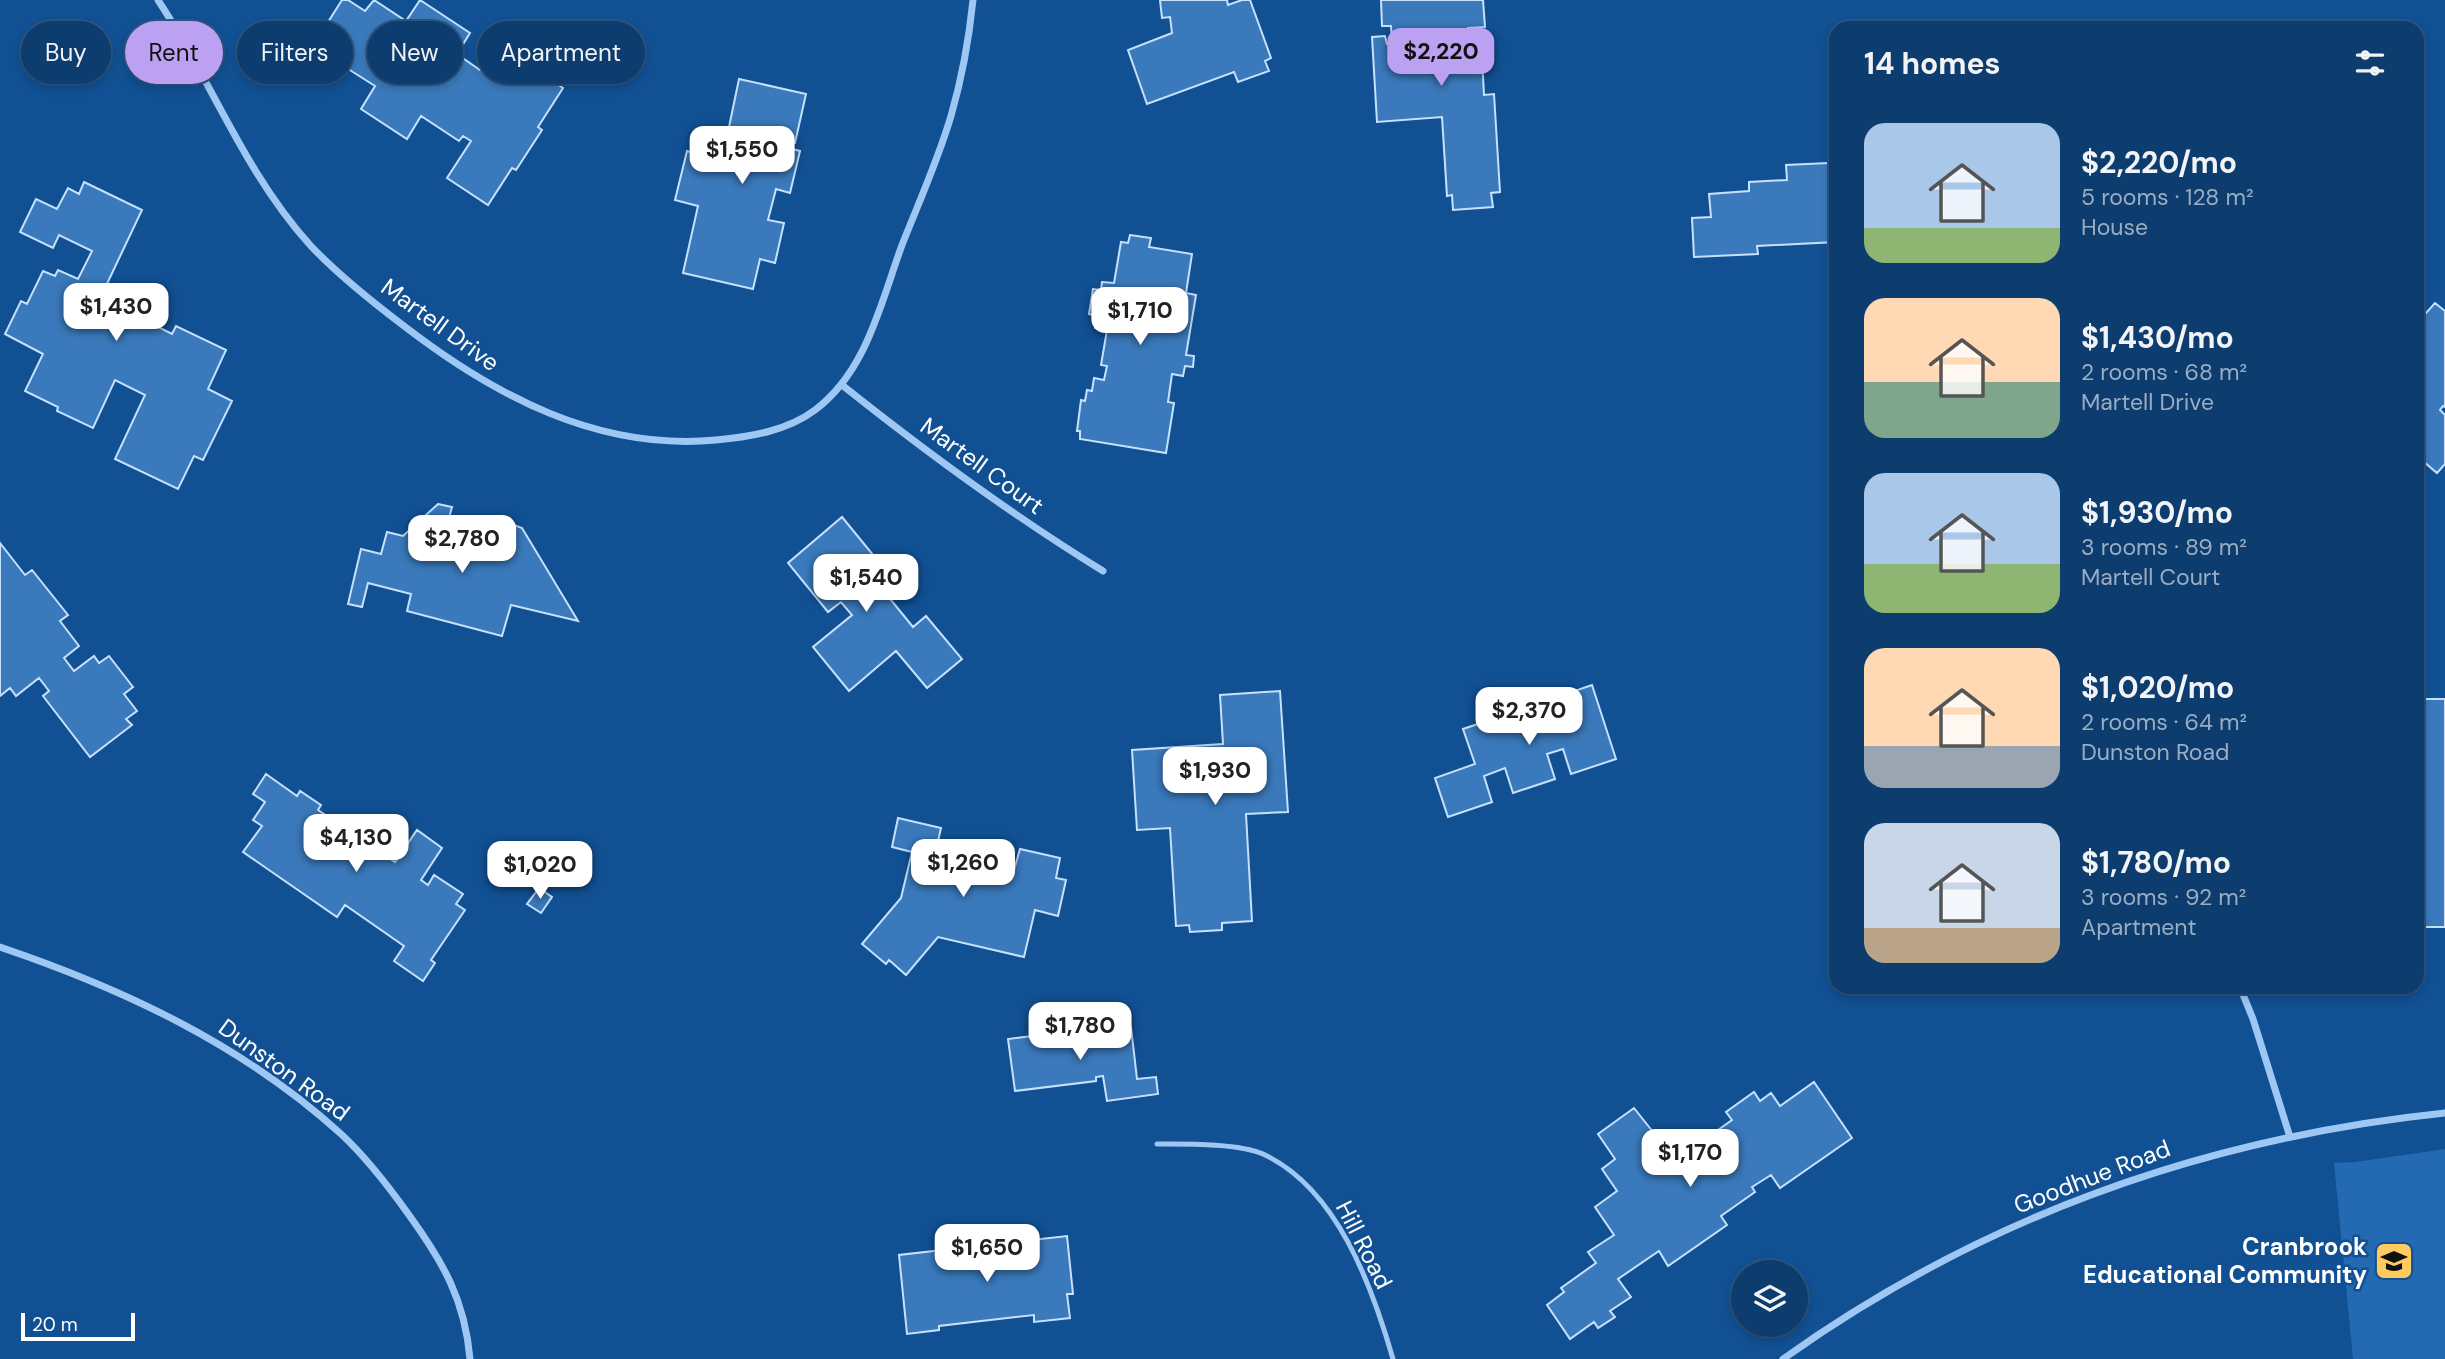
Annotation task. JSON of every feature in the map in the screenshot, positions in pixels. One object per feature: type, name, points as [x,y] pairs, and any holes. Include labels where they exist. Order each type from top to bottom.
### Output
[{"type":"street","name":"Martell Drive","points":[[158,0],[250,164],[309,244],[345,279],[447,359],[491,386],[537,409],[607,433],[699,442],[740,438],[782,428],[814,411],[842,385],[870,335],[951,117],[964,64],[973,0]]},
{"type":"street","name":"Martell Court","points":[[842,385],[941,463],[1103,571]]},
{"type":"street","name":"Dunston Road","points":[[0,947],[99,984],[189,1026],[239,1056],[343,1135],[393,1193],[435,1251],[453,1283],[462,1310],[470,1359]]},
{"type":"street","points":[[2243,994],[2290,1137]]},
{"type":"street","name":"Goodhue Road","points":[[1783,1359],[1836,1321],[1880,1295],[1984,1240],[2102,1189],[2158,1170],[2290,1137],[2445,1113]]},
{"type":"lane","name":"Hill Road","points":[[1157,1144],[1211,1145],[1261,1153],[1296,1174],[1327,1205],[1359,1265],[1393,1359]]},
{"type":"shaded area","name":"Cranbrook Educational Community","points":[[2445,1149],[2445,1359],[2353,1359],[2334,1163]]},
{"type":"building","points":[[342,0],[348,0],[365,11],[374,0],[406,21],[367,21],[367,81],[353,72],[353,21],[329,21]]},
{"type":"building","points":[[420,0],[452,21],[406,21]]},
{"type":"building","points":[[1160,0],[1227,0],[1228,5],[1250,0],[1271,58],[1265,61],[1269,71],[1238,82],[1234,72],[1147,104],[1128,50],[1172,33],[1170,17],[1162,18]]},
{"type":"building","points":[[1381,0],[1483,0],[1485,27],[1468,28],[1468,38],[1481,37],[1484,95],[1494,94],[1500,192],[1491,193],[1493,207],[1453,210],[1452,195],[1447,196],[1442,117],[1377,122],[1372,37],[1385,36],[1387,44],[1392,44],[1391,26],[1382,26]]},
{"type":"building","points":[[463,28],[470,33],[463,44]]},
{"type":"building","points":[[463,58],[477,68],[477,84],[557,84],[563,88],[538,127],[542,130],[516,170],[512,168],[488,205],[447,178],[471,141],[463,136],[459,141],[421,116],[407,139],[361,109],[375,86],[372,84],[463,84]]},
{"type":"building","points":[[739,79],[806,94],[795,143],[790,141],[789,148],[800,151],[790,193],[776,189],[768,220],[784,223],[775,263],[760,259],[753,289],[683,273],[698,206],[675,200],[687,151],[709,157],[715,131],[741,137],[743,131],[729,127]]},
{"type":"building","points":[[1828,163],[1829,242],[1757,246],[1758,254],[1694,257],[1692,218],[1711,217],[1709,194],[1749,191],[1749,182],[1787,180],[1786,165]]},
{"type":"building","points":[[84,182],[142,210],[105,288],[133,302],[128,312],[172,334],[176,326],[226,350],[208,389],[232,401],[203,460],[194,456],[178,489],[115,459],[145,395],[115,380],[93,428],[57,411],[58,407],[25,391],[43,354],[5,334],[21,301],[27,304],[43,271],[55,276],[58,270],[78,279],[92,251],[59,235],[53,248],[20,232],[36,199],[57,209],[68,188],[79,194]]},
{"type":"building","points":[[1130,235],[1151,238],[1149,247],[1192,254],[1186,293],[1196,295],[1186,355],[1194,356],[1193,367],[1185,366],[1183,376],[1172,374],[1168,402],[1174,403],[1166,453],[1080,439],[1080,431],[1077,431],[1081,400],[1085,401],[1087,390],[1092,391],[1094,378],[1104,380],[1107,366],[1101,365],[1107,330],[1095,328],[1097,316],[1089,314],[1093,289],[1101,290],[1102,282],[1114,283],[1121,242],[1128,243]]},
{"type":"building","points":[[2435,303],[2445,311],[2445,407],[2440,410],[2445,415],[2445,464],[2437,473],[2424,462],[2424,315]]},
{"type":"building","points":[[438,504],[452,507],[441,547],[459,551],[509,523],[522,528],[578,621],[511,605],[502,636],[407,611],[411,594],[368,583],[362,607],[348,604],[361,549],[381,554],[387,532],[403,536]]},
{"type":"building","points":[[842,517],[883,567],[852,592],[863,605],[882,589],[913,627],[926,616],[962,659],[927,688],[896,651],[849,691],[813,647],[852,615],[841,602],[828,612],[788,563]]},
{"type":"building","points":[[0,543],[25,575],[32,570],[68,615],[60,621],[79,646],[64,658],[74,671],[94,656],[99,663],[109,656],[133,687],[124,694],[137,711],[126,719],[132,725],[90,757],[43,696],[49,691],[39,678],[16,696],[10,688],[0,696]]},
{"type":"building","points":[[1592,685],[1616,759],[1571,774],[1563,749],[1547,754],[1555,779],[1513,793],[1505,768],[1484,776],[1492,802],[1448,817],[1435,778],[1475,764],[1463,729],[1496,718],[1493,712],[1526,700],[1528,707]]},
{"type":"building","points":[[1280,691],[1288,812],[1246,814],[1252,921],[1222,923],[1222,930],[1190,932],[1189,925],[1176,926],[1170,828],[1137,830],[1132,750],[1223,744],[1220,695]],"holes":[[[1224,761],[1226,788],[1200,790],[1198,762]]]},
{"type":"building","points":[[2424,699],[2445,699],[2445,927],[2424,927]]},
{"type":"building","points":[[266,774],[297,796],[300,791],[321,805],[318,810],[395,862],[417,830],[442,848],[421,880],[428,885],[434,875],[463,894],[456,904],[465,910],[431,960],[435,963],[423,981],[394,961],[404,946],[345,905],[337,917],[243,852],[262,826],[253,820],[265,802],[253,794]]},
{"type":"building","points":[[898,818],[941,828],[936,850],[949,853],[950,846],[1009,860],[1007,868],[1014,870],[1020,849],[1060,858],[1056,878],[1066,880],[1058,916],[1035,910],[1024,957],[938,937],[906,975],[889,960],[886,964],[862,944],[901,898],[912,852],[892,847]]},
{"type":"building","points":[[539,888],[552,897],[541,913],[527,904]]},
{"type":"building","points":[[1131,1027],[1137,1079],[1156,1077],[1158,1094],[1107,1101],[1103,1076],[1096,1077],[1096,1081],[1015,1091],[1008,1039]]},
{"type":"building","points":[[1814,1082],[1852,1138],[1780,1188],[1771,1175],[1752,1187],[1755,1192],[1721,1216],[1727,1225],[1668,1266],[1659,1251],[1618,1279],[1631,1297],[1610,1311],[1615,1317],[1598,1328],[1594,1322],[1570,1339],[1547,1305],[1564,1292],[1561,1288],[1596,1263],[1588,1252],[1614,1235],[1595,1207],[1617,1191],[1602,1169],[1615,1159],[1598,1134],[1634,1108],[1665,1147],[1682,1135],[1691,1148],[1692,1137],[1703,1133],[1708,1137],[1732,1120],[1726,1112],[1754,1092],[1760,1101],[1771,1093],[1780,1106]]},
{"type":"building","points":[[1067,1236],[1073,1294],[1067,1294],[1070,1318],[1034,1322],[1034,1315],[939,1326],[939,1330],[907,1334],[899,1255]]},
{"type":"place","name":"Cranbrook Educational Community","points":[[2394,1261]]}]
